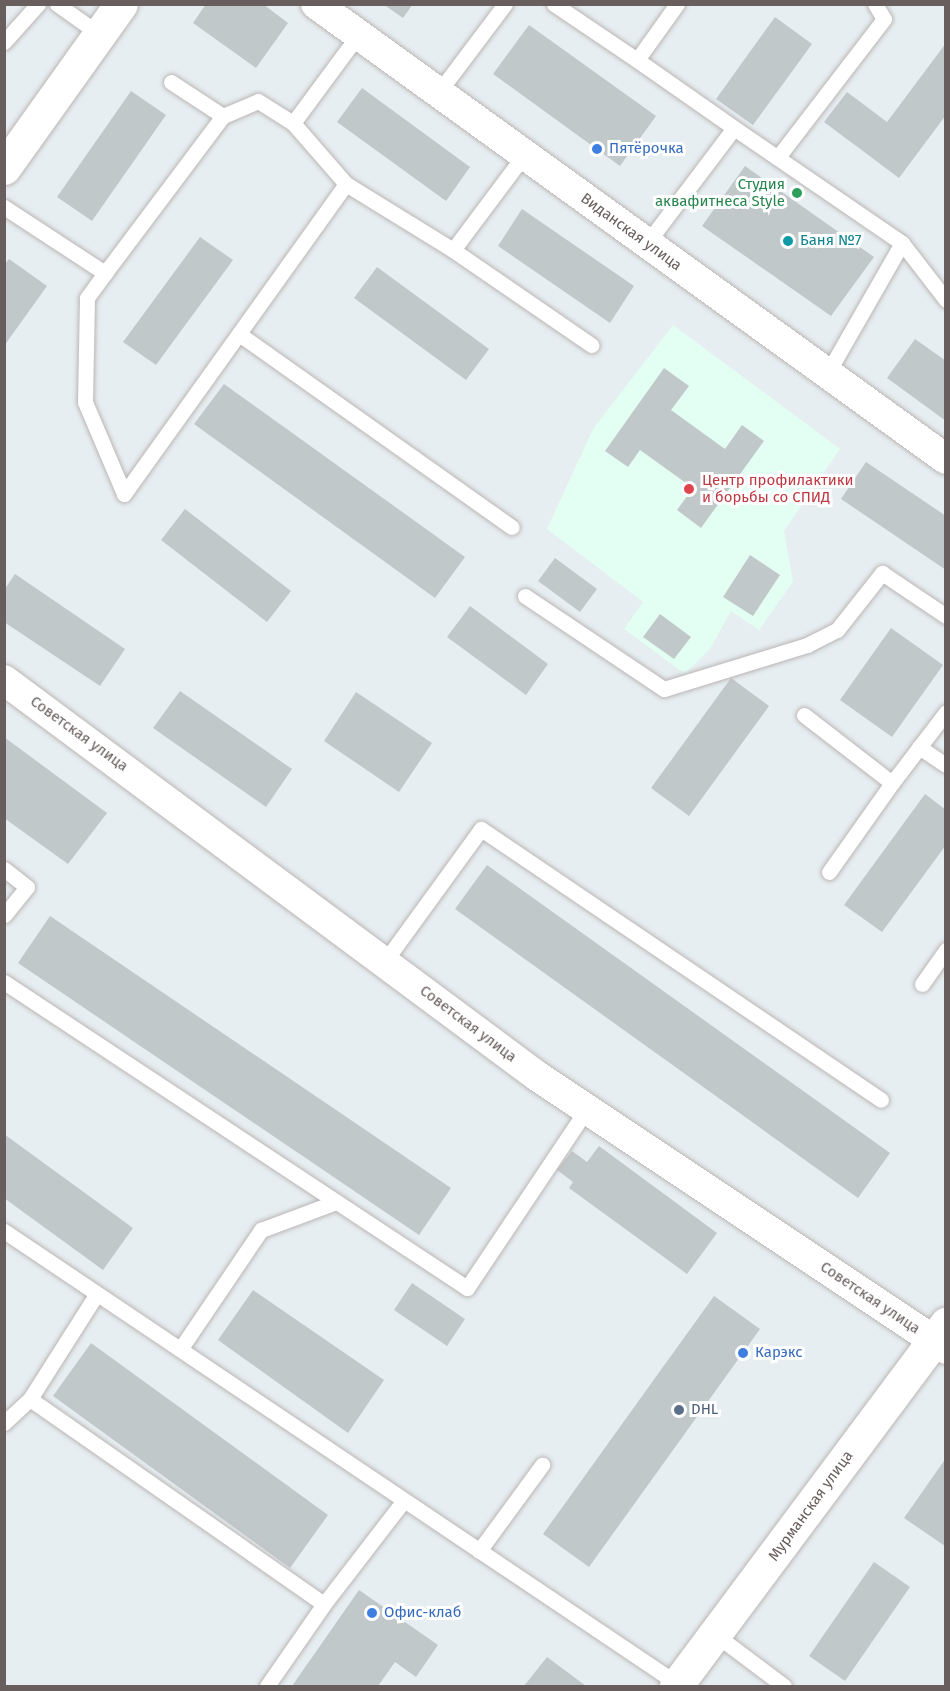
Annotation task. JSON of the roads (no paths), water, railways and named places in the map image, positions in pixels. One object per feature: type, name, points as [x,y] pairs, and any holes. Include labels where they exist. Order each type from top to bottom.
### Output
[{"type":"street","points":[[8,156],[121,4]]},
{"type":"street","name":"Виданская улица","points":[[316,4],[945,459]]},
{"type":"street","name":"Советская улица","points":[[4,680],[587,1109],[942,1338]]},
{"type":"street","name":"Мурманская улица","points":[[677,1685],[942,1338]]},
{"type":"lane","points":[[4,42],[38,4]]},
{"type":"lane","points":[[57,4],[99,34]]},
{"type":"lane","points":[[438,93],[505,4]]},
{"type":"lane","points":[[554,4],[902,243],[945,300]]},
{"type":"lane","points":[[637,60],[677,4]]},
{"type":"lane","points":[[778,157],[884,19],[875,4]]},
{"type":"lane","points":[[293,123],[358,35]]},
{"type":"lane","points":[[171,82],[224,116]]},
{"type":"lane","points":[[346,184],[124,494],[85,402],[87,298],[224,116],[258,101],[293,123],[346,184],[453,250],[591,345]]},
{"type":"lane","points":[[647,243],[734,128]]},
{"type":"lane","points":[[453,250],[524,155]]},
{"type":"lane","points":[[4,207],[105,273]]},
{"type":"lane","points":[[827,374],[902,243]]},
{"type":"lane","points":[[239,334],[512,527]]},
{"type":"lane","points":[[525,596],[664,689],[807,645],[837,630],[882,573],[945,616]]},
{"type":"lane","points":[[828,872],[945,712]]},
{"type":"lane","points":[[804,715],[892,783]]},
{"type":"lane","points":[[919,747],[945,765]]},
{"type":"lane","points":[[385,961],[481,829],[881,1100]]},
{"type":"lane","points":[[4,869],[27,887],[4,915]]},
{"type":"lane","points":[[922,984],[945,950]]},
{"type":"lane","points":[[4,982],[467,1288],[587,1109]]},
{"type":"lane","points":[[181,1348],[261,1230],[336,1202]]},
{"type":"lane","points":[[4,1232],[96,1295],[181,1348],[677,1685]]},
{"type":"lane","points":[[4,1423],[30,1398],[96,1295]]},
{"type":"lane","points":[[30,1398],[324,1604]]},
{"type":"lane","points":[[479,1551],[542,1465]]},
{"type":"lane","points":[[267,1686],[324,1604],[404,1500]]},
{"type":"lane","points":[[716,1635],[784,1686]]},
{"type":"place","name":"Пятёрочка","points":[[597,149]]},
{"type":"place","name":"Студия аквафитнеса Style","points":[[797,193]]},
{"type":"place","name":"Баня №7","points":[[788,241]]},
{"type":"place","name":"Центр профилактики и борьбы со СПИД","points":[[689,489]]},
{"type":"place","name":"Карэкс","points":[[743,1353]]},
{"type":"place","name":"DHL","points":[[679,1410]]},
{"type":"place","name":"Офис-клаб","points":[[372,1613]]}]
